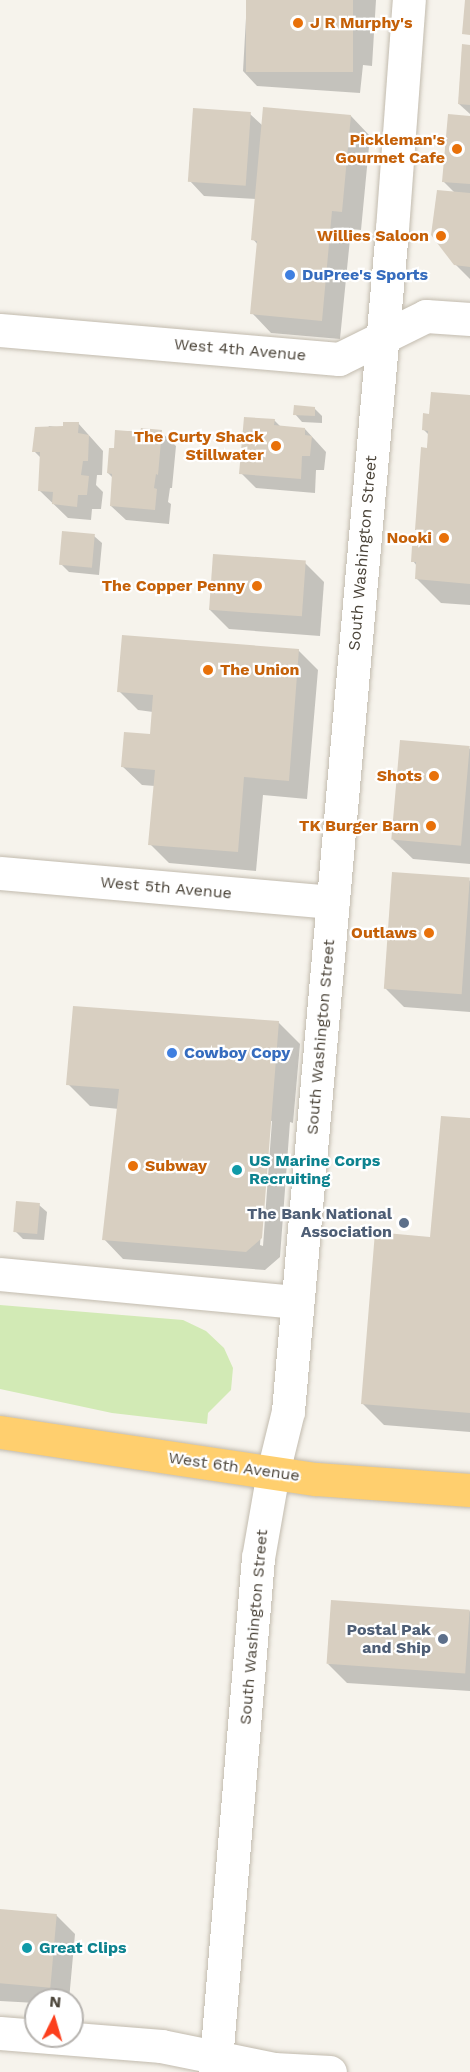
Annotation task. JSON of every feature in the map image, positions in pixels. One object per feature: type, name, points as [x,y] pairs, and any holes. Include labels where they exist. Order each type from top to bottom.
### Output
[{"type":"highway","name":"West 6th Avenue","points":[[0,1432],[316,1479],[470,1490]]},
{"type":"street","name":"South Washington Street","points":[[216,2064],[258,1558],[273,1472],[288,1411],[383,336],[409,0]]},
{"type":"street","name":"West 4th Avenue","points":[[0,330],[339,359],[426,316],[470,319]]},
{"type":"street","name":"West 5th Avenue","points":[[0,873],[333,902]]},
{"type":"street","points":[[0,1274],[297,1302]]},
{"type":"street","points":[[0,2033],[162,2046],[216,2064],[330,2072]]},
{"type":"green space","points":[[0,1305],[183,1320],[206,1331],[224,1348],[233,1368],[231,1390],[208,1413],[207,1424],[112,1413],[0,1389]]},
{"type":"building","points":[[246,0],[353,0],[353,72],[246,72]]},
{"type":"building","points":[[465,0],[470,0],[470,35],[462,34]]},
{"type":"building","points":[[462,44],[470,45],[470,105],[458,104]]},
{"type":"building","name":"DuPree's Sports","points":[[263,107],[351,115],[342,212],[332,211],[322,321],[250,314],[257,241],[251,240]]},
{"type":"building","points":[[193,108],[251,112],[246,186],[188,182]]},
{"type":"building","name":"Pickleman's Gourmet Cafe","points":[[448,114],[470,116],[470,184],[442,182]]},
{"type":"building","points":[[437,190],[470,193],[470,267],[454,265],[431,235]]},
{"type":"building","points":[[431,392],[470,395],[470,584],[415,579],[416,562],[411,562],[412,546],[417,546],[418,530],[415,530],[421,447],[427,448],[428,431],[422,430],[423,413],[429,414]]},
{"type":"building","points":[[294,405],[315,407],[315,416],[293,415]]},
{"type":"building","name":"The Curty Shack Stillwater","points":[[244,417],[275,419],[274,425],[305,428],[305,435],[312,436],[310,456],[302,456],[301,479],[239,474]]},
{"type":"building","points":[[63,422],[79,422],[78,433],[89,435],[88,461],[83,461],[81,475],[89,476],[87,495],[78,495],[77,507],[52,504],[53,492],[38,491],[40,452],[32,452],[35,427],[63,426]]},
{"type":"building","points":[[141,428],[162,430],[158,475],[156,474],[154,488],[157,489],[155,510],[110,506],[112,474],[107,473],[109,448],[114,448],[115,430],[140,432]]},
{"type":"building","points":[[62,531],[95,534],[92,568],[59,565]]},
{"type":"building","name":"The Copper Penny","points":[[213,554],[306,560],[302,616],[209,610]]},
{"type":"building","points":[[122,635],[299,649],[289,781],[244,777],[238,852],[148,845],[155,770],[121,767],[124,732],[150,734],[153,695],[117,692]]},
{"type":"building","name":"Shots","points":[[400,740],[470,746],[461,846],[391,840]]},
{"type":"building","name":"Outlaws","points":[[392,872],[470,877],[462,994],[384,989]]},
{"type":"building","points":[[73,1006],[279,1021],[262,1238],[246,1252],[102,1240],[119,1089],[66,1085]]},
{"type":"building","points":[[441,1116],[470,1118],[470,1413],[361,1404],[375,1232],[430,1237]]},
{"type":"building","points":[[16,1201],[40,1203],[37,1234],[13,1232]]},
{"type":"building","points":[[331,1600],[470,1610],[465,1674],[327,1664]]},
{"type":"building","name":"Great Clips","points":[[0,1909],[57,1914],[50,1988],[0,1983]]},
{"type":"place","name":"J R Murphy's","points":[[298,23]]},
{"type":"place","name":"Pickleman's Gourmet Cafe","points":[[457,149]]},
{"type":"place","name":"Willies Saloon","points":[[441,236]]},
{"type":"place","name":"DuPree's Sports","points":[[290,275]]},
{"type":"place","name":"The Curty Shack Stillwater","points":[[276,446]]},
{"type":"place","name":"Nooki","points":[[444,538]]},
{"type":"place","name":"The Copper Penny","points":[[257,586]]},
{"type":"place","name":"The Union","points":[[208,670]]},
{"type":"place","name":"Shots","points":[[434,776]]},
{"type":"place","name":"TK Burger Barn","points":[[431,826]]},
{"type":"place","name":"Outlaws","points":[[429,933]]},
{"type":"place","name":"Cowboy Copy","points":[[172,1053]]},
{"type":"place","name":"Subway","points":[[133,1166]]},
{"type":"place","name":"US Marine Corps Recruiting","points":[[237,1170]]},
{"type":"place","name":"The Bank National Association","points":[[404,1223]]},
{"type":"place","name":"Postal Pak and Ship","points":[[443,1639]]},
{"type":"place","name":"Great Clips","points":[[27,1948]]}]
